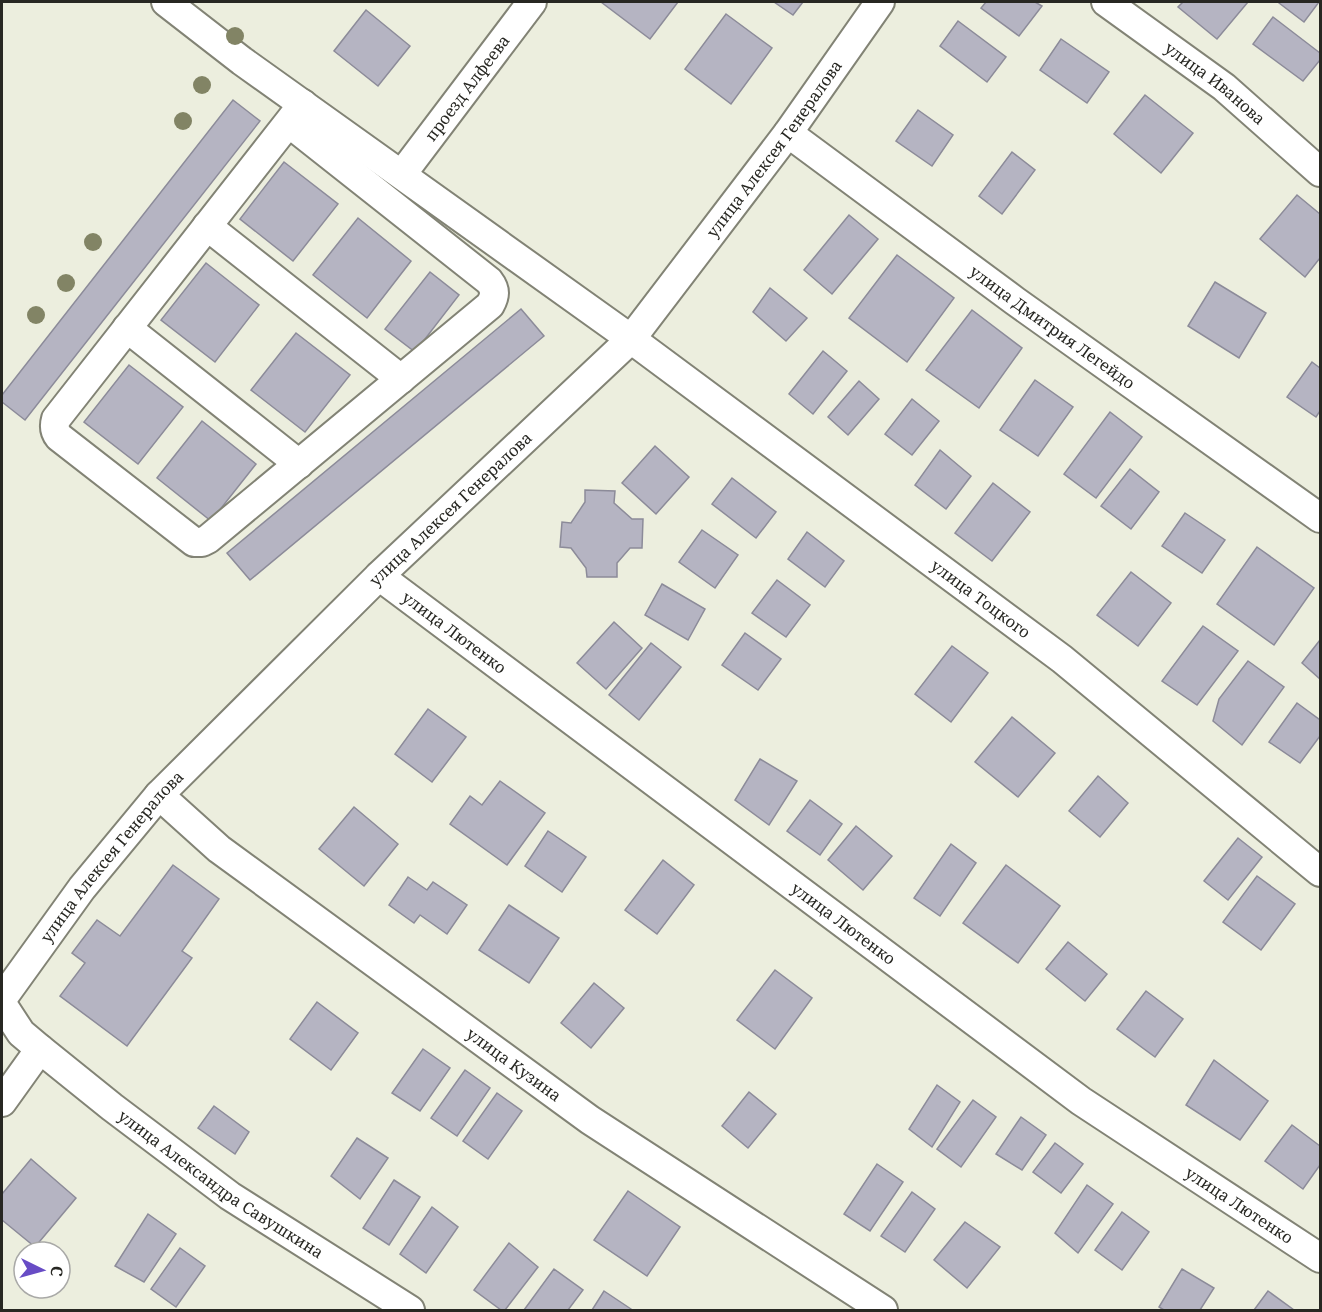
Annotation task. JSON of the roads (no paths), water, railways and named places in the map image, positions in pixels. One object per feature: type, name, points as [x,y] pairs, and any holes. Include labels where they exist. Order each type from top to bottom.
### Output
[{"type":"street","points":[[166,2],[242,61],[296,113],[494,287],[494,298],[490,305],[208,539],[202,542],[188,539],[55,433],[56,419],[296,113]]},
{"type":"street","name":"проезд Алфеева","points":[[402,174],[532,2]]},
{"type":"street","name":"улица Алексея Генералова","points":[[40,1049],[21,1034],[2,1002],[81,888],[159,795],[379,576],[631,339],[788,133],[880,2]]},
{"type":"street","name":"улица Иванова","points":[[1106,2],[1224,87],[1320,172]]},
{"type":"street","name":"улица Тоцкого","points":[[296,113],[402,174],[631,339],[1062,659],[1320,872]]},
{"type":"street","name":"улица Дмитрия Легейдо","points":[[788,133],[1015,301],[1320,518]]},
{"type":"street","points":[[207,226],[401,379]]},
{"type":"street","points":[[127,328],[299,464]]},
{"type":"street","name":"улица Лютенко","points":[[379,576],[1081,1101],[1320,1258]]},
{"type":"street","name":"улица Кузина","points":[[159,795],[219,849],[590,1120],[883,1311]]},
{"type":"street","points":[[2,1102],[40,1049]]},
{"type":"street","name":"улица Александра Савушкина","points":[[40,1049],[112,1107],[230,1196],[410,1311]]}]
